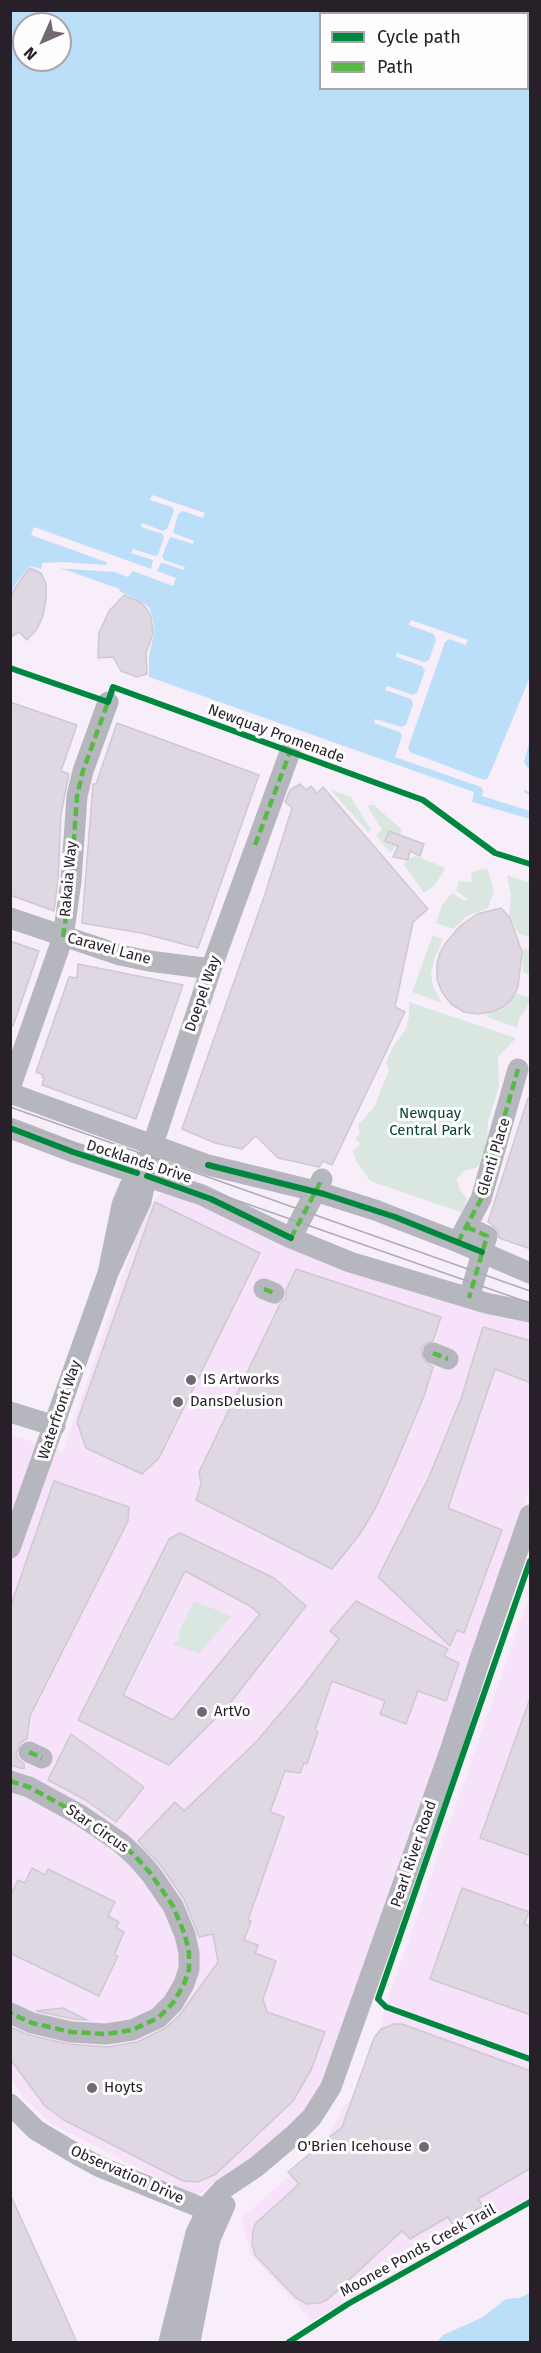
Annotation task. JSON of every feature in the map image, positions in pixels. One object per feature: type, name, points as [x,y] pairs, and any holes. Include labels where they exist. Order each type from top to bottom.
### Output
[{"type":"street","name":"Rakaia Way","points":[[10,1088],[63,937],[71,881],[76,796],[108,702]]},
{"type":"street","name":"Doepel Way","points":[[153,1144],[211,969],[290,752]]},
{"type":"street","name":"Caravel Lane","points":[[10,918],[63,937],[149,961],[211,969]]},
{"type":"street","name":"Glenti Place","points":[[463,1234],[482,1199],[518,1069]]},
{"type":"street","name":"Docklands Drive","points":[[10,1093],[208,1165],[319,1185],[395,1217],[463,1234]]},
{"type":"street","name":"Docklands Drive","points":[[10,1128],[211,1199],[291,1238],[360,1266],[469,1298],[531,1312]]},
{"type":"street","name":"Waterfront Way","points":[[10,1548],[108,1272],[141,1201],[142,1174],[153,1144]]},
{"type":"street","points":[[291,1238],[319,1185]]},
{"type":"street","points":[[463,1234],[487,1236],[469,1298]]},
{"type":"street","points":[[482,1252],[531,1273]]},
{"type":"street","points":[[10,1412],[55,1426]]},
{"type":"street","name":"Pearl River Road","points":[[190,2343],[213,2212],[223,2189],[256,2167],[296,2134],[312,2117],[332,2087],[531,1515]]},
{"type":"street","name":"Star Circus","points":[[10,1781],[29,1787],[80,1815],[121,1843],[136,1857],[173,1906],[185,1935],[189,1953],[189,1969],[184,1984],[173,2003],[158,2018],[132,2031],[106,2034],[71,2032],[32,2023],[10,2013]]},
{"type":"street","name":"Observation Drive","points":[[10,2104],[36,2130],[100,2167],[213,2212]]},
{"type":"street","name":"Pearl River Road","points":[[169,2343],[198,2225],[213,2212]]},
{"type":"shaded area","points":[[170,1193],[530,1321],[530,1488],[331,2065],[315,2096],[299,2117],[240,2168],[194,2197],[52,2124],[23,2098],[11,2076],[10,1434],[63,1452],[146,1207],[161,1194]]},
{"type":"shaded area","points":[[530,1594],[530,2198],[312,2321],[251,2255],[241,2219],[322,2147],[346,2103],[355,2097],[379,2034],[386,2004]]},
{"type":"green space","points":[[330,789],[351,797],[371,830],[368,832]]},
{"type":"green space","points":[[367,805],[374,805],[402,830],[390,853],[376,835],[382,830]]},
{"type":"green space","points":[[416,856],[446,868],[434,886],[424,893],[403,864]]},
{"type":"green space","points":[[487,868],[494,891],[488,908],[467,916],[453,929],[436,923],[442,905],[452,893],[464,901],[468,899],[456,891],[459,881],[472,882],[471,872]]},
{"type":"green space","points":[[507,875],[530,881],[530,938],[518,933],[509,914],[511,897]]},
{"type":"green space","points":[[433,935],[443,939],[431,974],[433,986],[442,1003],[412,992]]},
{"type":"green space","points":[[522,948],[530,950],[530,975],[523,972]]},
{"type":"green space","points":[[516,993],[530,998],[517,1028],[485,1016],[505,1007]]},
{"type":"green space","name":"Newquay Central Park","points":[[409,1002],[516,1038],[498,1057],[499,1087],[488,1121],[487,1143],[481,1163],[476,1168],[464,1171],[457,1179],[459,1188],[467,1199],[463,1213],[370,1181],[356,1161],[353,1150],[360,1144],[355,1138],[360,1134],[358,1125],[374,1107],[389,1070],[386,1063],[394,1045],[406,1029]]},
{"type":"green space","points":[[194,1601],[232,1616],[199,1653],[173,1645],[181,1636],[178,1634]]},
{"type":"water","points":[[11,11],[530,11],[530,819],[472,802],[474,792],[149,677],[149,654],[154,635],[149,607],[119,591],[120,589],[43,562],[41,569],[30,566],[16,583],[11,594]]},
{"type":"water","points":[[530,2293],[530,2342],[437,2342],[443,2335],[483,2317],[506,2299],[519,2298]]},
{"type":"pier","points":[[152,495],[205,513],[203,518],[183,511],[178,514],[173,533],[194,541],[193,544],[171,537],[169,539],[162,557],[164,560],[185,567],[184,570],[163,563],[157,571],[176,578],[173,586],[133,571],[128,577],[115,572],[57,568],[45,563],[107,565],[106,562],[31,535],[34,527],[151,569],[153,560],[131,553],[133,549],[158,555],[164,537],[163,534],[141,527],[142,523],[163,531],[167,529],[174,511],[172,507],[150,500]]},
{"type":"pier","points":[[411,620],[468,640],[466,645],[449,639],[445,642],[408,748],[410,752],[484,780],[488,778],[530,677],[530,740],[524,762],[530,769],[530,792],[524,790],[524,792],[530,795],[530,811],[482,796],[481,787],[395,757],[402,736],[400,732],[374,723],[375,719],[401,727],[406,725],[413,704],[411,699],[385,690],[387,686],[413,695],[417,693],[425,671],[422,666],[396,657],[397,653],[424,662],[429,660],[436,640],[434,634],[409,625]]},
{"type":"building","points":[[30,568],[41,573],[46,583],[43,616],[37,629],[27,640],[19,632],[10,638],[10,598]]},
{"type":"building","points":[[124,595],[140,602],[151,617],[153,634],[146,653],[147,674],[137,677],[121,671],[113,657],[98,658],[99,633],[109,611]]},
{"type":"building","points":[[10,702],[77,725],[61,771],[69,774],[61,814],[54,911],[10,895]]},
{"type":"building","points":[[117,723],[259,775],[198,948],[141,933],[82,923],[93,784],[96,784]]},
{"type":"building","points":[[300,784],[306,790],[311,786],[317,793],[323,787],[428,909],[413,922],[395,1007],[405,1012],[332,1165],[323,1161],[319,1167],[278,1158],[256,1136],[242,1149],[215,1143],[182,1129],[265,894],[292,808],[285,802],[290,790]]},
{"type":"building","points":[[389,831],[424,844],[420,856],[410,851],[408,860],[393,857],[398,846],[385,841]]},
{"type":"building","points":[[501,908],[510,918],[522,952],[518,987],[512,999],[503,1007],[492,1012],[478,1014],[464,1012],[451,1004],[437,980],[440,953],[460,926],[477,914]]},
{"type":"building","points":[[10,941],[39,951],[13,1026],[10,1026]]},
{"type":"building","points":[[78,964],[183,985],[136,1119],[42,1085],[43,1075],[36,1072],[69,977],[77,978]]},
{"type":"building","points":[[528,1098],[531,1098],[531,1249],[499,1238],[497,1229],[488,1222]]},
{"type":"building","points":[[155,1202],[260,1253],[159,1458],[142,1474],[86,1448],[77,1422]]},
{"type":"building","points":[[296,1269],[441,1317],[433,1341],[426,1343],[421,1349],[423,1360],[433,1367],[424,1396],[395,1465],[376,1507],[360,1534],[332,1569],[196,1500],[201,1484],[199,1472],[280,1304],[286,1298],[286,1290]]},
{"type":"building","points":[[483,1327],[531,1341],[531,1383],[495,1369],[448,1508],[502,1530],[464,1633],[457,1630],[450,1646],[378,1577],[429,1477],[462,1396]]},
{"type":"building","points":[[54,1481],[129,1507],[128,1521],[30,1716],[27,1739],[21,1742],[16,1753],[18,1759],[24,1764],[24,1769],[10,1765],[10,1608]]},
{"type":"building","points":[[180,1533],[274,1578],[306,1606],[227,1707],[169,1765],[78,1720],[169,1539]],"holes":[[[185,1571],[248,1605],[260,1614],[173,1720],[123,1695]]]},
{"type":"building","points":[[356,1601],[448,1649],[444,1656],[459,1663],[446,1701],[418,1691],[406,1724],[380,1714],[385,1701],[332,1681],[315,1730],[318,1732],[307,1764],[304,1763],[300,1773],[285,1771],[270,1812],[284,1817],[248,1920],[251,1921],[244,1940],[258,1945],[255,1953],[276,1961],[263,1999],[267,2012],[325,2032],[311,2070],[293,2101],[216,2174],[198,2182],[183,2181],[64,2120],[45,2106],[10,2059],[10,2027],[29,2035],[68,2044],[108,2047],[137,2042],[164,2029],[179,2016],[218,1962],[213,1934],[199,1937],[184,1899],[161,1866],[138,1841],[175,1802],[184,1811],[256,1742],[339,1639],[330,1631]]},
{"type":"building","points":[[529,1701],[531,1701],[531,1856],[480,1838]]},
{"type":"building","points":[[71,1734],[144,1787],[116,1822],[84,1799],[48,1780]]},
{"type":"building","points":[[32,1868],[45,1875],[48,1869],[115,1902],[108,1916],[119,1922],[116,1928],[124,1932],[114,1955],[118,1956],[99,1996],[10,1953],[10,1896],[18,1880],[25,1883]]},
{"type":"building","points":[[462,1888],[529,1912],[524,1924],[531,1926],[531,2015],[430,1979]]},
{"type":"building","points":[[63,2008],[87,2020],[36,2011]]},
{"type":"building","name":"O'Brien Icehouse","points":[[394,2024],[402,2024],[531,2071],[531,2168],[478,2199],[483,2206],[452,2224],[448,2217],[410,2239],[402,2231],[327,2300],[307,2304],[296,2298],[255,2255],[252,2244],[253,2231],[256,2223],[299,2184],[288,2172],[342,2127],[374,2038],[381,2029]]},
{"type":"building","points":[[10,2194],[65,2315],[77,2343],[10,2343]]},
{"type":"tram line","points":[[10,1107],[530,1291]]},
{"type":"tram line","points":[[10,1121],[530,1303]]},
{"type":"marked path","points":[[63,937],[71,881],[77,796],[83,771],[108,702]]},
{"type":"marked path","points":[[255,845],[290,752]]},
{"type":"marked path","points":[[458,1242],[481,1199],[518,1069]]},
{"type":"marked path","points":[[291,1238],[322,1179]]},
{"type":"marked path","points":[[467,1227],[487,1236],[469,1298]]},
{"type":"marked path","points":[[264,1289],[274,1293]]},
{"type":"marked path","points":[[433,1353],[448,1359]]},
{"type":"marked path","points":[[29,1752],[42,1758]]},
{"type":"marked path","points":[[10,1781],[29,1787],[80,1815],[121,1843],[136,1857],[173,1906],[185,1935],[189,1953],[189,1969],[184,1984],[173,2003],[158,2018],[132,2030],[106,2034],[71,2032],[32,2023],[10,2013]]},
{"type":"cycle path","name":"Newquay Promenade","points":[[10,668],[108,702],[113,687],[423,800],[495,853],[530,864]]},
{"type":"cycle path","points":[[10,1128],[137,1173]]},
{"type":"cycle path","points":[[208,1165],[324,1194],[395,1217],[482,1252]]},
{"type":"cycle path","points":[[147,1176],[211,1199],[291,1238]]},
{"type":"cycle path","points":[[530,1561],[378,1999],[386,2007],[530,2059]]},
{"type":"cycle path","name":"Moonee Ponds Creek Trail","points":[[289,2342],[348,2304],[530,2202]]},
{"type":"place","name":"IS Artworks","points":[[191,1380]]},
{"type":"place","name":"DansDelusion","points":[[178,1402]]},
{"type":"place","name":"ArtVo","points":[[202,1712]]},
{"type":"place","name":"Hoyts","points":[[92,2088]]},
{"type":"place","name":"O'Brien Icehouse","points":[[424,2147]]}]
